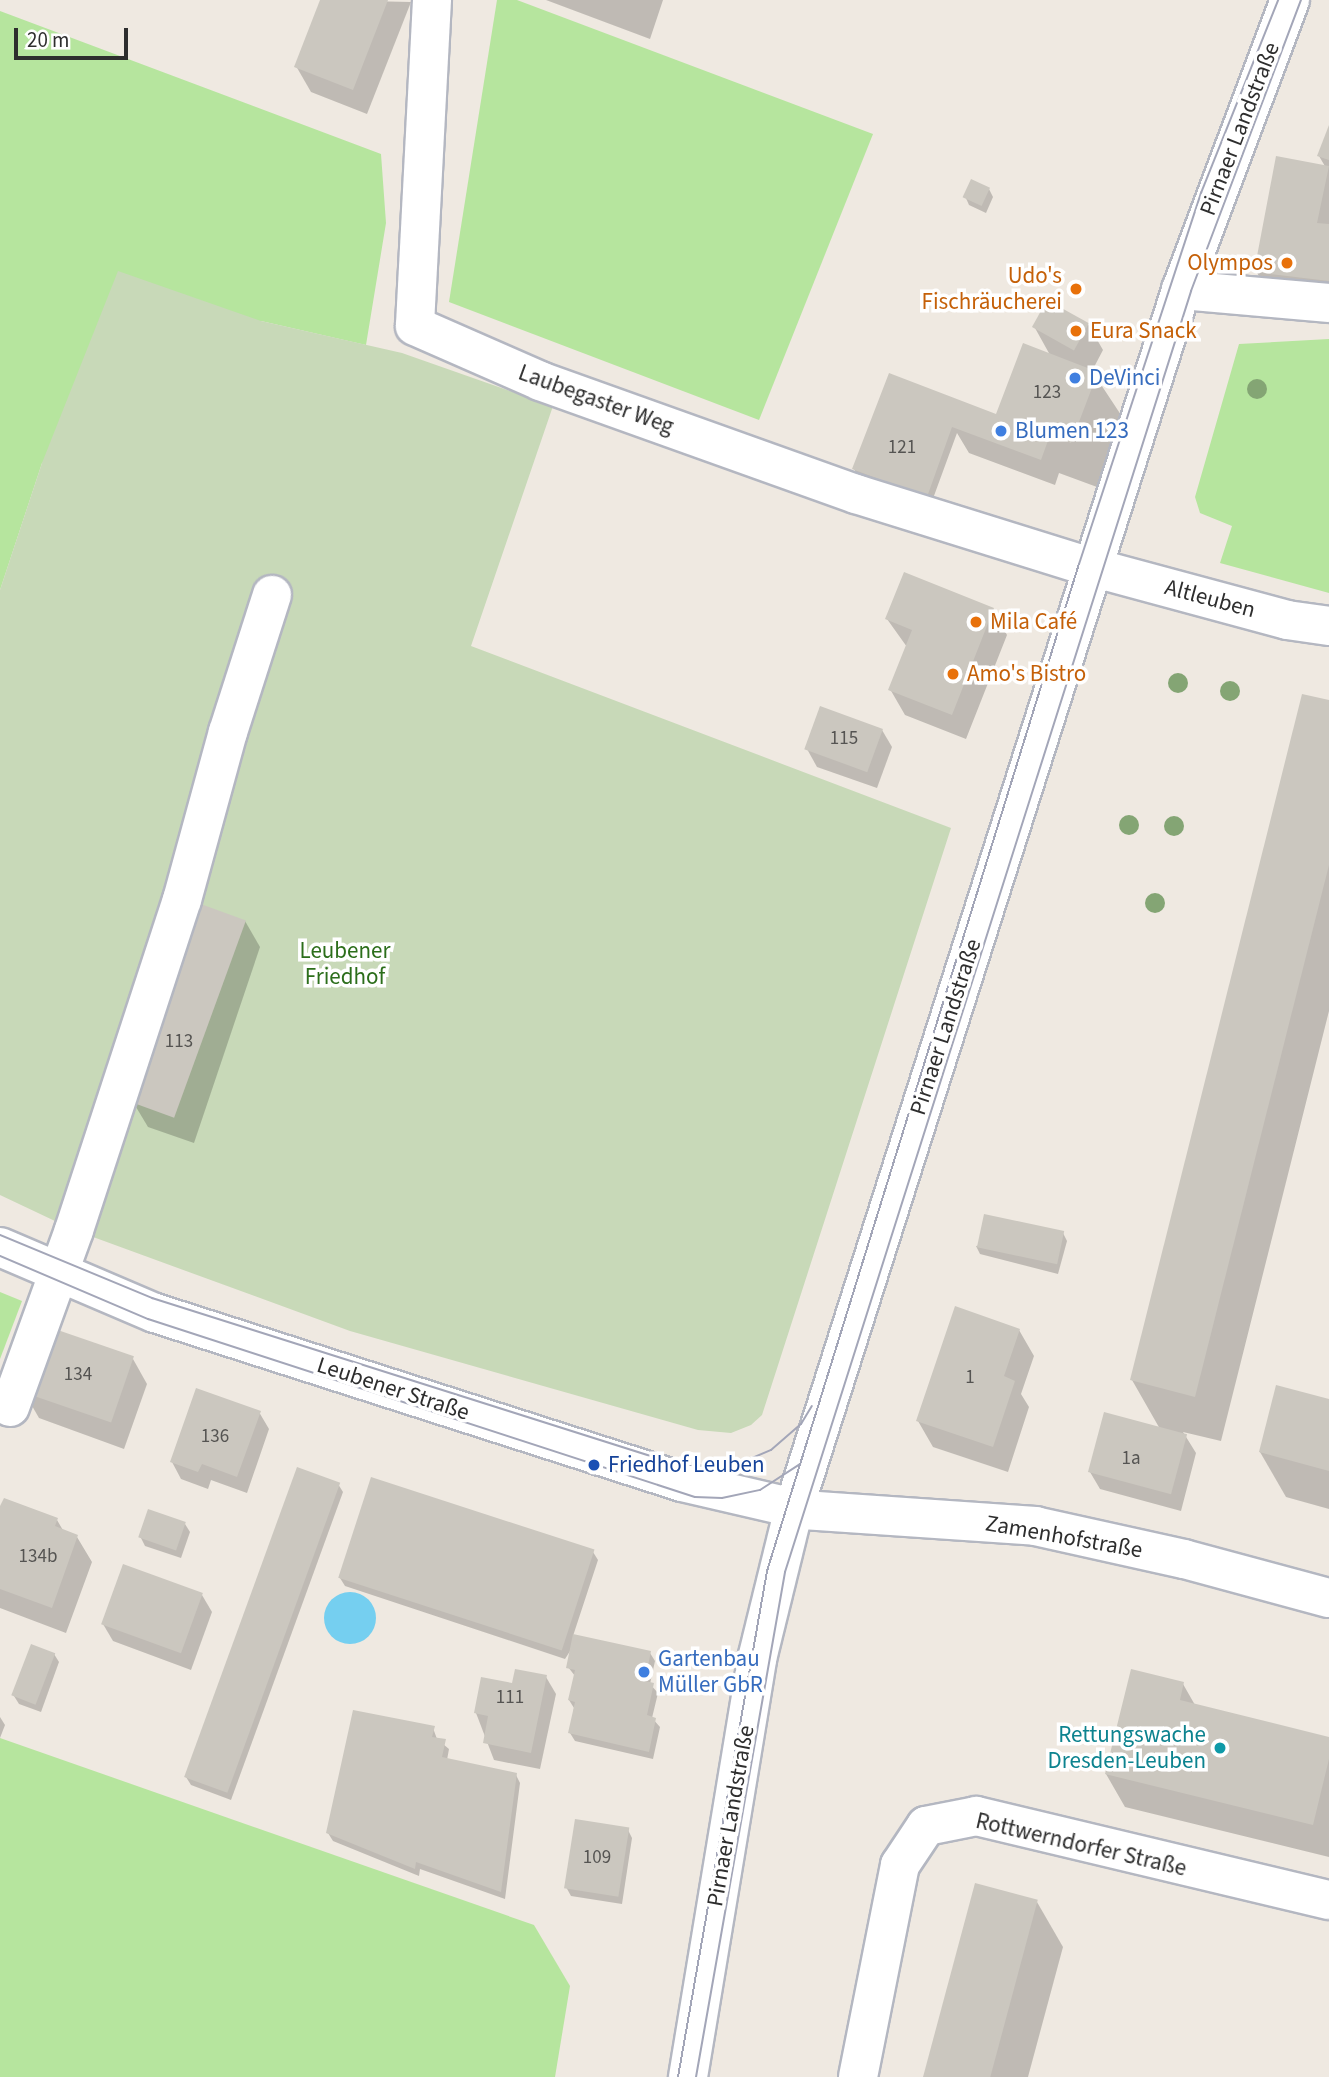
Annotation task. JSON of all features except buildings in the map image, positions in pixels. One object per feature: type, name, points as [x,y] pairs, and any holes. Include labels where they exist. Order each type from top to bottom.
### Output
[{"type":"street","name":"Laubegaster Weg","points":[[432,0],[415,326],[540,381],[856,495],[1091,567]]},
{"type":"street","name":"Pirnaer Landstraße","points":[[688,2077],[757,1659],[794,1508],[1181,290],[1290,0]]},
{"type":"street","points":[[1181,290],[1329,303]]},
{"type":"street","name":"Altleuben","points":[[1091,567],[1287,620],[1329,626]]},
{"type":"street","points":[[10,1407],[58,1273],[182,900],[228,732],[272,595]]},
{"type":"street","name":"Leubener Straße","points":[[0,1247],[155,1313],[672,1479],[794,1508]]},
{"type":"street","name":"Zamenhofstraße","points":[[794,1508],[1035,1526],[1184,1559],[1329,1598]]},
{"type":"street","name":"Rottwerndorfer Straße","points":[[858,2077],[900,1865],[926,1826],[976,1816],[1329,1900]]},
{"type":"green space","points":[[497,0],[517,0],[873,134],[759,420],[449,302]]},
{"type":"green space","points":[[0,11],[381,154],[386,223],[366,345],[261,321],[42,463],[0,590]]},
{"type":"green space","name":"Leubener Friedhof","points":[[118,271],[261,321],[402,353],[553,406],[471,646],[951,828],[762,1415],[751,1425],[731,1433],[698,1430],[350,1331],[74,1230],[0,1195],[0,590],[42,463]]},
{"type":"green space","points":[[1329,339],[1329,593],[1220,563],[1232,526],[1200,513],[1195,497],[1239,344]]},
{"type":"green space","points":[[0,1292],[22,1301],[0,1359]]},
{"type":"green space","points":[[0,1738],[534,1925],[570,1986],[555,2077],[0,2077]]},
{"type":"water","points":[[350,1592],[360,1594],[368,1600],[374,1608],[374,1628],[368,1636],[360,1642],[350,1644],[340,1642],[332,1636],[326,1628],[324,1618],[326,1608],[332,1600],[340,1594]]},
{"type":"tram line","points":[[678,2077],[767,1571],[1079,564],[1201,193],[1278,0]]},
{"type":"tram line","points":[[696,2077],[785,1572],[1191,291],[1301,0]]},
{"type":"tram line","points":[[0,1235],[152,1298],[666,1461],[704,1467],[738,1464],[771,1450],[801,1424],[812,1406]]},
{"type":"tram line","points":[[0,1256],[148,1319],[695,1497],[722,1498],[760,1490],[800,1464]]},
{"type":"place","name":"Olympos","points":[[1287,263]]},
{"type":"place","name":"Udo's Fischräucherei","points":[[1076,289]]},
{"type":"place","name":"Eura Snack","points":[[1076,331]]},
{"type":"place","name":"DeVinci","points":[[1075,378]]},
{"type":"place","name":"Blumen 123","points":[[1001,431]]},
{"type":"place","name":"Mila Café","points":[[976,622]]},
{"type":"place","name":"Amo's Bistro","points":[[953,674]]},
{"type":"place","name":"Friedhof Leuben","points":[[594,1465]]},
{"type":"place","name":"Gartenbau Müller GbR","points":[[644,1672]]},
{"type":"place","name":"Rettungswache Dresden-Leuben","points":[[1220,1748]]}]
